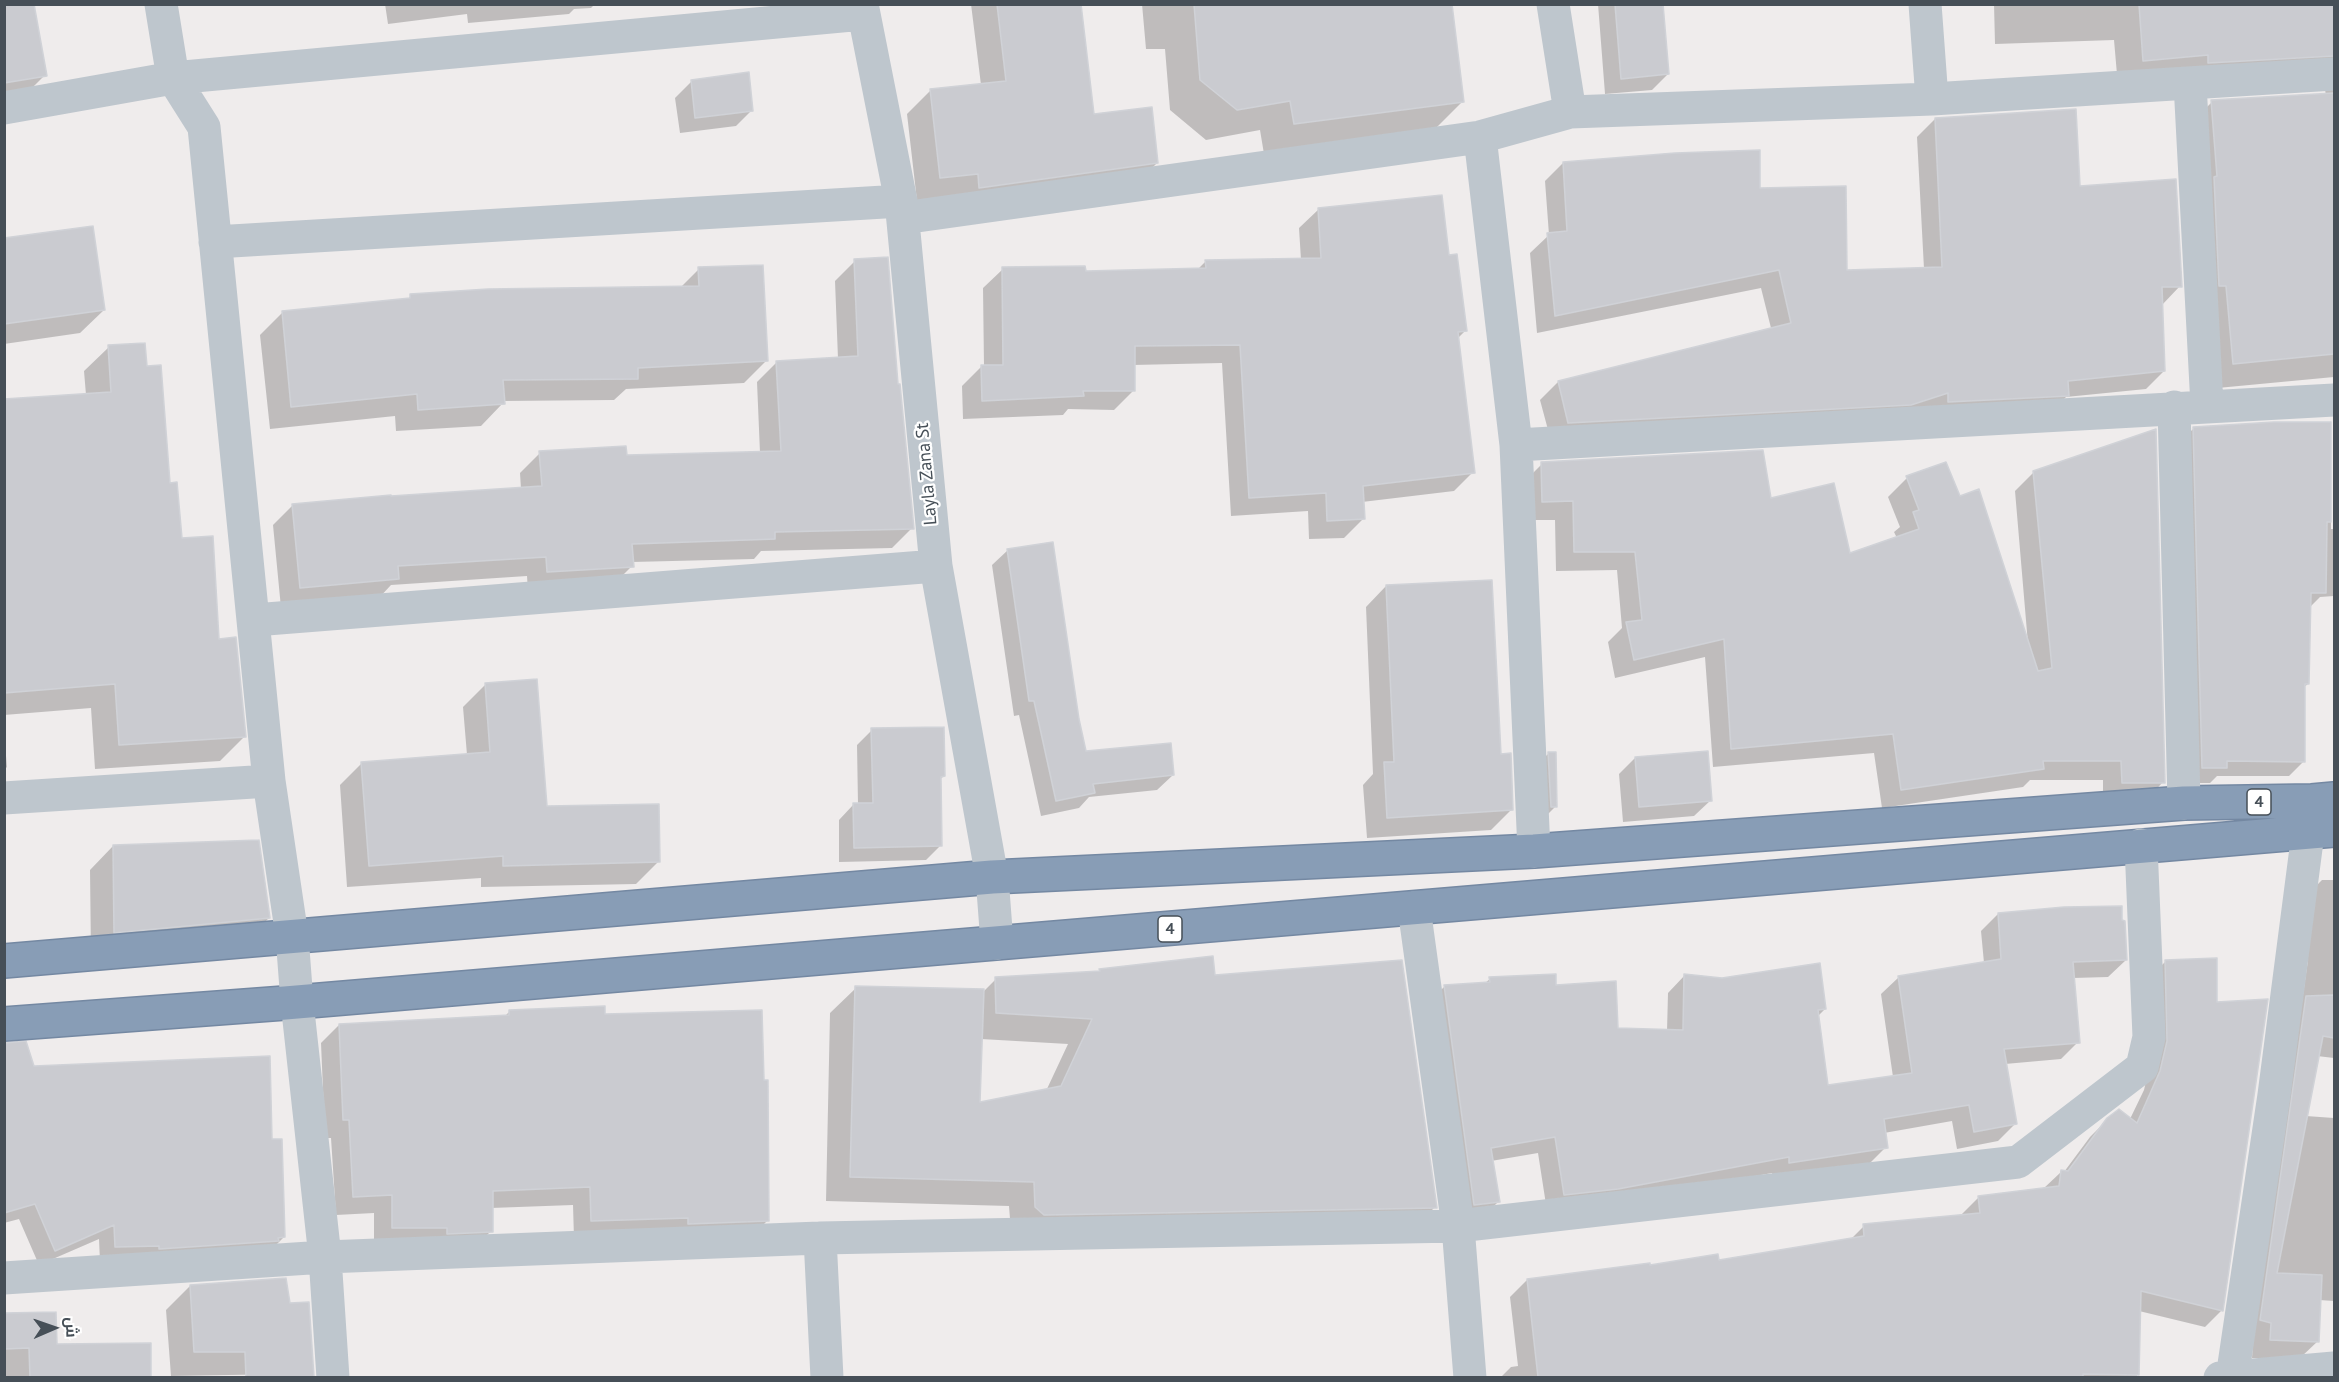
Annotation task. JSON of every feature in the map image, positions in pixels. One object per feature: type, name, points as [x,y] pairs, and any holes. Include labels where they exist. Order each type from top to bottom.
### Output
[{"type":"highway","name":"4","points":[[4,962],[992,878],[1534,851],[2184,804],[2334,799]]},
{"type":"highway","name":"4","points":[[4,1024],[297,1002],[2321,831]]},
{"type":"street","points":[[161,4],[173,78],[204,127],[268,781],[292,936],[324,1257],[333,1377]]},
{"type":"street","points":[[1553,4],[1570,112]]},
{"type":"street","points":[[1925,4],[1932,99]]},
{"type":"street","points":[[4,108],[173,78],[862,9]]},
{"type":"street","name":"Layla Zana St","points":[[862,9],[902,209],[936,566],[992,878],[997,943]]},
{"type":"street","points":[[215,242],[902,209],[1480,137],[1570,112],[1932,99],[2334,74]]},
{"type":"street","points":[[2190,83],[2207,406]]},
{"type":"street","points":[[1480,137],[1516,446],[1534,851]]},
{"type":"street","points":[[1516,446],[1845,429],[2174,407],[2334,400]]},
{"type":"street","points":[[2174,407],[2184,804]]},
{"type":"street","points":[[254,621],[936,566]]},
{"type":"street","points":[[4,798],[268,781]]},
{"type":"street","points":[[2321,831],[2274,1095],[2228,1377],[2334,1368]]},
{"type":"street","points":[[4,1278],[324,1257],[820,1238],[1458,1226],[2018,1162],[2142,1067],[2149,1037],[2141,845]]},
{"type":"street","points":[[1414,908],[1458,1226],[1470,1377]]},
{"type":"street","points":[[820,1238],[827,1377]]},
{"type":"building","points":[[4,4],[34,4],[47,76],[4,83]]},
{"type":"building","points":[[997,4],[1081,4],[1094,114],[1152,107],[1158,163],[979,188],[978,174],[940,178],[930,89],[1006,81]]},
{"type":"building","points":[[1194,4],[1452,4],[1464,102],[1294,124],[1290,101],[1237,110],[1200,80]]},
{"type":"building","points":[[1615,4],[1663,4],[1669,74],[1621,79]]},
{"type":"building","points":[[2139,4],[2334,4],[2334,56],[2208,63],[2208,55],[2143,61]]},
{"type":"building","points":[[749,72],[753,111],[695,118],[691,80]]},
{"type":"building","points":[[2334,93],[2334,354],[2233,364],[2226,286],[2219,286],[2214,177],[2217,176],[2211,100]]},
{"type":"building","points":[[2076,109],[2080,186],[2176,179],[2182,287],[2162,287],[2165,371],[2068,381],[2069,396],[1948,402],[1948,393],[1911,405],[1568,423],[1558,381],[1791,323],[1779,270],[1555,316],[1547,233],[1567,231],[1563,162],[1675,153],[1760,150],[1760,188],[1846,186],[1847,270],[1942,267],[1935,118]]},
{"type":"building","points":[[1442,195],[1449,255],[1457,254],[1467,331],[1458,332],[1475,473],[1363,486],[1365,519],[1327,521],[1326,493],[1249,498],[1240,345],[1135,346],[1135,391],[1083,391],[1084,396],[982,401],[981,365],[1003,365],[1002,267],[1085,266],[1086,271],[1206,268],[1205,260],[1321,258],[1318,208]]},
{"type":"building","points":[[93,226],[105,310],[4,324],[4,238]]},
{"type":"building","points":[[888,257],[898,384],[900,384],[914,529],[775,532],[775,539],[632,544],[634,567],[547,572],[546,557],[398,566],[399,579],[300,588],[292,504],[391,495],[542,486],[539,451],[626,446],[627,455],[781,451],[776,361],[858,356],[854,259]]},
{"type":"building","points":[[763,265],[768,361],[638,368],[638,379],[503,380],[505,404],[418,410],[417,394],[291,407],[282,311],[410,298],[410,294],[488,289],[699,286],[698,267]]},
{"type":"building","points":[[145,343],[147,366],[161,365],[170,483],[177,482],[182,538],[213,536],[219,639],[236,637],[246,737],[119,745],[115,684],[4,693],[4,399],[111,392],[108,345]]},
{"type":"building","points":[[2274,422],[2331,422],[2331,522],[2327,522],[2326,593],[2311,593],[2309,684],[2305,684],[2305,762],[2227,761],[2227,768],[2202,768],[2193,427]]},
{"type":"building","points":[[2156,429],[2165,783],[2122,783],[2121,761],[2043,761],[2044,769],[1901,790],[1893,734],[1731,749],[1724,639],[1634,660],[1626,622],[1642,620],[1635,552],[1574,552],[1573,501],[1542,502],[1541,462],[1763,450],[1771,498],[1834,483],[1850,553],[1919,529],[1913,512],[1919,510],[1906,476],[1946,462],[1960,496],[1979,489],[2038,671],[2052,668],[2033,471]]},
{"type":"building","points":[[1053,542],[1079,719],[1086,751],[1171,743],[1174,775],[1093,784],[1095,793],[1056,801],[1034,701],[1029,701],[1007,549]]},
{"type":"building","points":[[1492,580],[1501,754],[1511,753],[1513,810],[1387,818],[1384,762],[1394,762],[1386,585]]},
{"type":"building","points":[[537,679],[547,806],[659,804],[660,862],[503,866],[503,856],[369,866],[361,762],[490,752],[485,683]]},
{"type":"building","points":[[944,727],[945,776],[941,777],[942,846],[854,848],[853,803],[873,803],[871,728]]},
{"type":"building","points":[[1708,751],[1712,801],[1639,807],[1635,757]]},
{"type":"building","points":[[1548,752],[1556,752],[1557,807],[1551,807]]},
{"type":"building","points":[[259,840],[270,918],[114,933],[113,845]]},
{"type":"building","points":[[2122,906],[2127,960],[2073,962],[2080,1043],[2004,1049],[2017,1124],[1974,1132],[1969,1105],[1884,1119],[1888,1148],[1789,1163],[1789,1157],[1618,1189],[1564,1195],[1555,1137],[1491,1148],[1500,1202],[1474,1205],[1444,985],[1490,982],[1489,977],[1556,974],[1556,985],[1616,981],[1618,1028],[1683,1030],[1684,974],[1722,978],[1820,963],[1826,1009],[1818,1010],[1828,1085],[1912,1073],[1898,976],[2001,959],[1998,913],[2064,907]]},
{"type":"building","points":[[1213,956],[1215,975],[1402,960],[1437,1208],[1044,1215],[1035,1207],[1034,1182],[850,1177],[855,986],[984,989],[980,1102],[1061,1086],[1092,1019],[996,1013],[995,977],[1100,971],[1099,969]]},
{"type":"building","points":[[2217,958],[2217,1002],[2268,999],[2223,1311],[2141,1291],[2139,1375],[2083,1374],[2083,1377],[1538,1377],[1527,1279],[1650,1263],[1650,1265],[1718,1254],[1719,1260],[1864,1236],[1863,1224],[1980,1213],[1978,1196],[2059,1186],[2061,1170],[2068,1171],[2107,1118],[2119,1109],[2137,1123],[2160,1071],[2167,1041],[2165,960]]},
{"type":"building","points":[[2334,995],[2334,1038],[2323,1036],[2277,1273],[2322,1275],[2319,1342],[2270,1340],[2271,1323],[2260,1320],[2306,996]]},
{"type":"building","points":[[605,1006],[605,1014],[762,1010],[764,1080],[768,1080],[769,1221],[688,1224],[688,1218],[591,1221],[590,1187],[493,1191],[493,1232],[447,1234],[447,1228],[392,1228],[392,1195],[353,1197],[349,1120],[343,1120],[339,1024],[509,1015],[509,1010]]},
{"type":"building","points":[[26,1041],[34,1066],[270,1056],[272,1139],[282,1139],[285,1237],[278,1238],[279,1241],[159,1249],[159,1246],[115,1247],[114,1225],[55,1251],[35,1204],[4,1213],[4,1043]]},
{"type":"building","points":[[286,1278],[290,1303],[309,1302],[314,1377],[246,1377],[245,1352],[194,1352],[190,1285]]},
{"type":"building","points":[[56,1312],[57,1344],[151,1343],[151,1377],[30,1377],[29,1348],[4,1349],[4,1313]]}]
